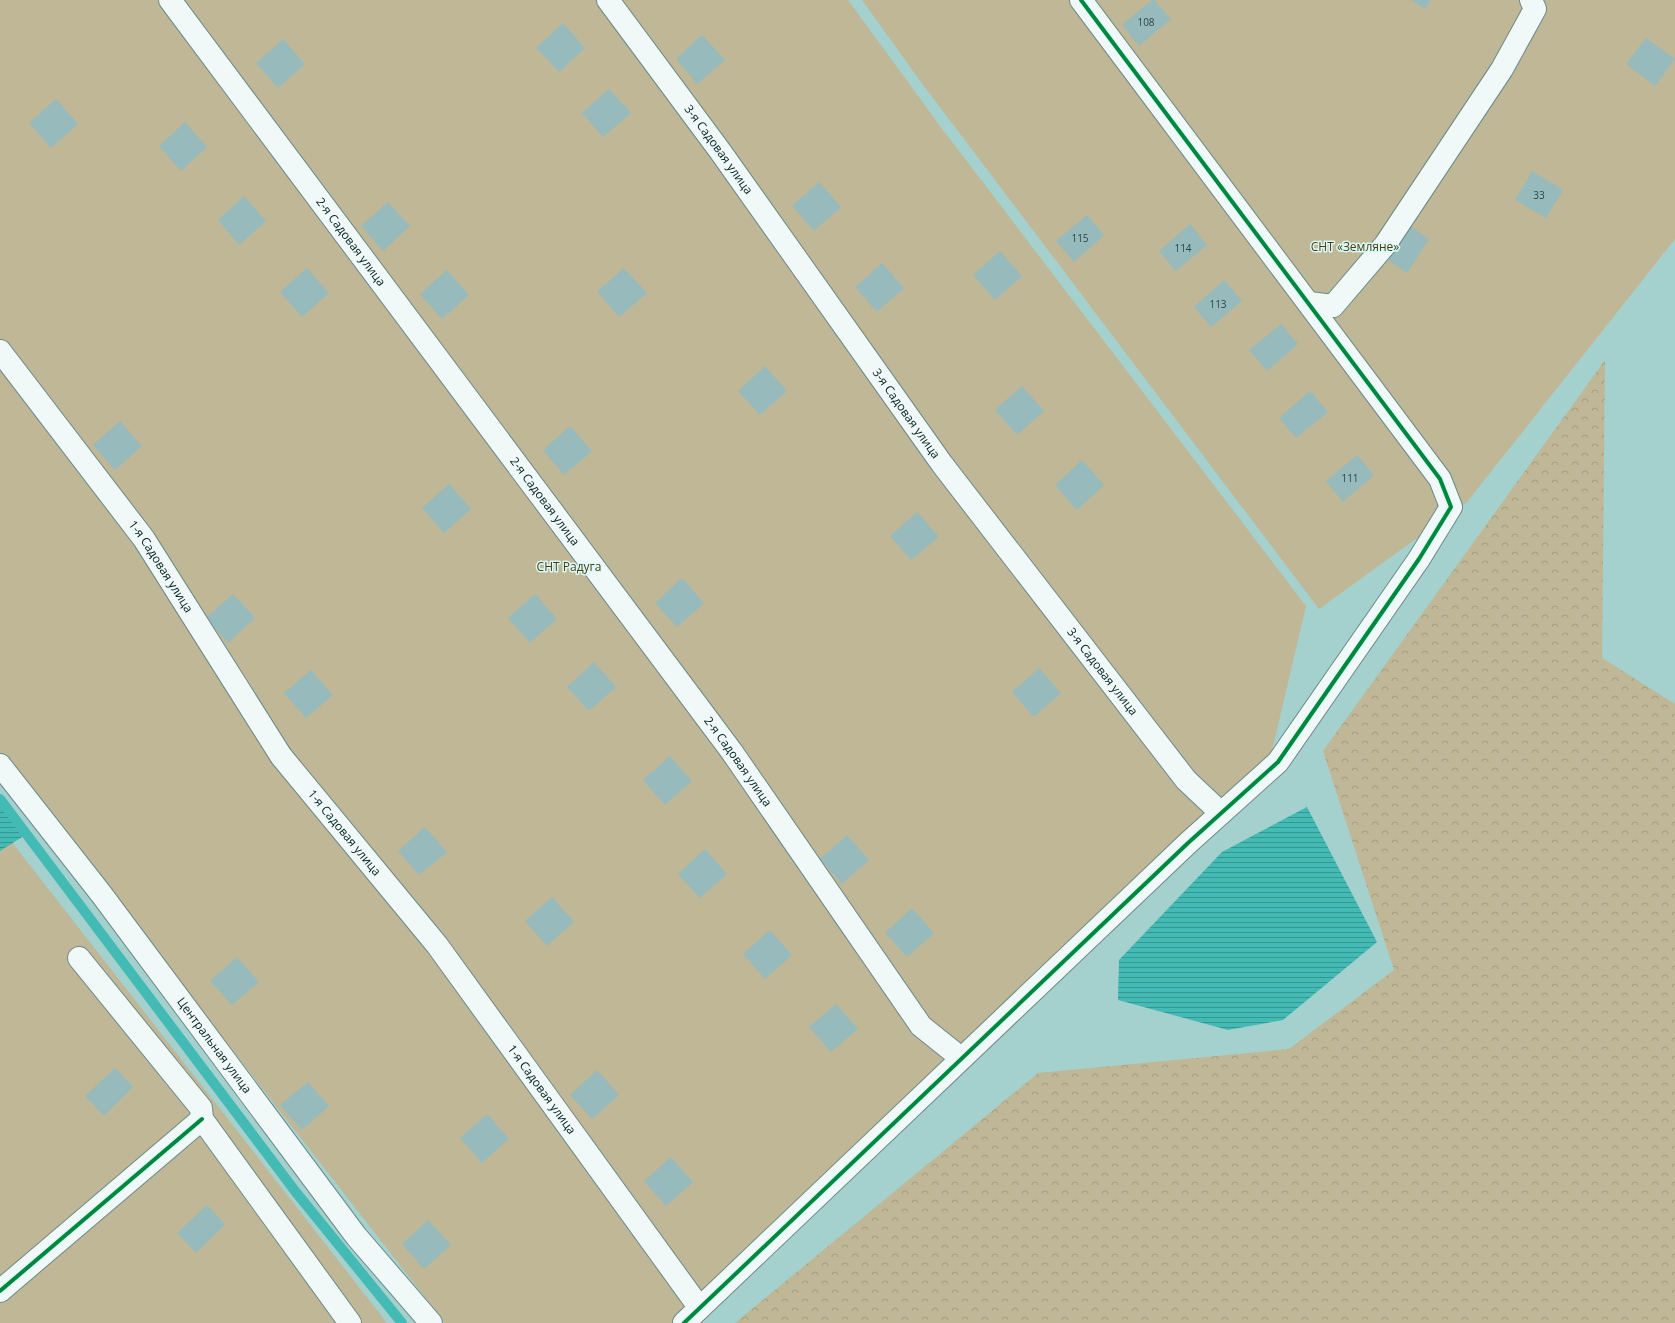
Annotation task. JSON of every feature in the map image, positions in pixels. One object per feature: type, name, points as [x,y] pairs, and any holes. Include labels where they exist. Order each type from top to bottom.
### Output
[{"type":"street","name":"2-я Садовая улица","points":[[170,0],[732,752],[921,1026],[961,1058]]},
{"type":"street","name":"3-я Садовая улица","points":[[608,0],[720,151],[942,464],[1186,780],[1221,813]]},
{"type":"street","points":[[684,1323],[961,1058],[1221,813],[1278,762],[1419,559],[1451,507],[1440,480],[1081,0]]},
{"type":"street","points":[[1309,303],[1333,306],[1385,245],[1502,70],[1535,8],[1531,0]]},
{"type":"street","name":"1-я Садовая улица","points":[[0,351],[144,539],[281,756],[437,946],[699,1307]]},
{"type":"street","name":"Центральная улица","points":[[0,765],[107,902],[356,1236],[431,1323]]},
{"type":"street","points":[[79,958],[200,1108],[202,1119],[350,1323]]},
{"type":"street","points":[[0,1291],[202,1119]]},
{"type":"green space","name":"СНТ Радуга","points":[[0,0],[848,0],[943,130],[1306,606],[1272,751],[674,1323],[445,1323],[0,752]]},
{"type":"green space","name":"СНТ «Земляне»","points":[[862,0],[1675,0],[1675,239],[1467,502],[1319,609],[918,78]]},
{"type":"green space","points":[[1605,360],[1602,658],[1675,704],[1675,1323],[735,1323],[1038,1073],[1289,1049],[1394,970],[1323,751]]},
{"type":"green space","points":[[0,827],[387,1323],[0,1323]]},
{"type":"water","points":[[3,802],[27,834],[0,851],[0,804]]},
{"type":"water","points":[[1307,807],[1377,942],[1283,1020],[1228,1030],[1118,1000],[1119,960],[1222,852]]},
{"type":"building","points":[[1152,0],[1154,0],[1171,19],[1139,46],[1122,25]]},
{"type":"building","points":[[1411,0],[1431,0],[1425,9]]},
{"type":"building","points":[[563,23],[585,48],[559,72],[536,48]]},
{"type":"building","points":[[702,35],[725,60],[697,84],[676,59]]},
{"type":"building","points":[[1646,38],[1675,59],[1655,86],[1626,64]]},
{"type":"building","points":[[283,39],[305,64],[278,88],[256,63]]},
{"type":"building","points":[[609,89],[631,113],[603,137],[582,113]]},
{"type":"building","points":[[56,99],[78,124],[51,148],[29,123]]},
{"type":"building","points":[[185,122],[207,147],[181,171],[159,146]]},
{"type":"building","points":[[1532,171],[1563,190],[1546,218],[1515,200]]},
{"type":"building","points":[[819,182],[841,207],[814,231],[792,206]]},
{"type":"building","points":[[244,196],[266,221],[239,245],[218,220]]},
{"type":"building","points":[[388,202],[410,226],[383,251],[361,226]]},
{"type":"building","points":[[1087,215],[1104,235],[1074,262],[1056,241]]},
{"type":"building","points":[[1190,224],[1207,245],[1176,271],[1159,251]]},
{"type":"building","points":[[1407,224],[1429,239],[1407,273],[1385,258]]},
{"type":"building","points":[[1000,251],[1022,276],[995,300],[973,275]]},
{"type":"building","points":[[882,263],[904,288],[877,312],[855,287]]},
{"type":"building","points":[[307,268],[329,293],[302,317],[280,292]]},
{"type":"building","points":[[624,268],[647,293],[619,317],[597,292]]},
{"type":"building","points":[[447,270],[469,295],[442,319],[420,294]]},
{"type":"building","points":[[1224,280],[1242,301],[1211,327],[1194,307]]},
{"type":"building","points":[[1281,324],[1298,344],[1267,371],[1249,350]]},
{"type":"building","points":[[765,366],[787,391],[760,415],[738,391]]},
{"type":"building","points":[[1022,386],[1044,411],[1017,435],[995,410]]},
{"type":"building","points":[[1310,391],[1328,412],[1296,438],[1279,418]]},
{"type":"building","points":[[120,421],[142,446],[115,470],[93,445]]},
{"type":"building","points":[[570,426],[592,451],[564,475],[543,450]]},
{"type":"building","points":[[1357,455],[1374,475],[1343,502],[1326,481]]},
{"type":"building","points":[[1082,460],[1104,485],[1077,510],[1055,485]]},
{"type":"building","points":[[449,484],[471,509],[444,533],[422,508]]},
{"type":"building","points":[[917,512],[939,537],[911,560],[890,536]]},
{"type":"building","points":[[682,578],[704,603],[677,627],[655,603]]},
{"type":"building","points":[[233,594],[255,618],[228,643],[206,618]]},
{"type":"building","points":[[535,594],[557,619],[530,643],[508,618]]},
{"type":"building","points":[[594,662],[616,687],[589,711],[567,687]]},
{"type":"building","points":[[1039,668],[1061,693],[1034,717],[1012,692]]},
{"type":"building","points":[[311,670],[333,695],[306,718],[284,693]]},
{"type":"building","points":[[670,756],[692,781],[665,805],[643,780]]},
{"type":"building","points":[[425,827],[447,852],[419,875],[398,851]]},
{"type":"building","points":[[847,835],[869,860],[842,884],[820,859]]},
{"type":"building","points":[[705,849],[727,874],[700,898],[678,874]]},
{"type":"building","points":[[552,897],[574,922],[547,946],[525,921]]},
{"type":"building","points":[[912,908],[934,933],[907,957],[885,933]]},
{"type":"building","points":[[770,930],[792,955],[765,979],[743,954]]},
{"type":"building","points":[[237,957],[259,982],[232,1005],[210,981]]},
{"type":"building","points":[[836,1004],[858,1029],[831,1052],[809,1027]]},
{"type":"building","points":[[115,1068],[133,1087],[104,1116],[85,1096]]},
{"type":"building","points":[[597,1070],[619,1095],[592,1119],[570,1095]]},
{"type":"building","points":[[308,1082],[329,1106],[302,1130],[280,1105]]},
{"type":"building","points":[[487,1114],[509,1139],[482,1163],[460,1138]]},
{"type":"building","points":[[671,1157],[693,1182],[666,1206],[644,1181]]},
{"type":"building","points":[[207,1205],[225,1224],[196,1253],[177,1233]]},
{"type":"building","points":[[428,1220],[451,1245],[424,1269],[402,1244]]},
{"type":"waterway","points":[[0,799],[295,1191],[402,1323]]},
{"type":"cycle path","points":[[684,1323],[1188,843],[1278,762],[1419,559],[1451,507],[1440,479],[1081,0]]},
{"type":"cycle path","points":[[0,1291],[202,1119]]}]
